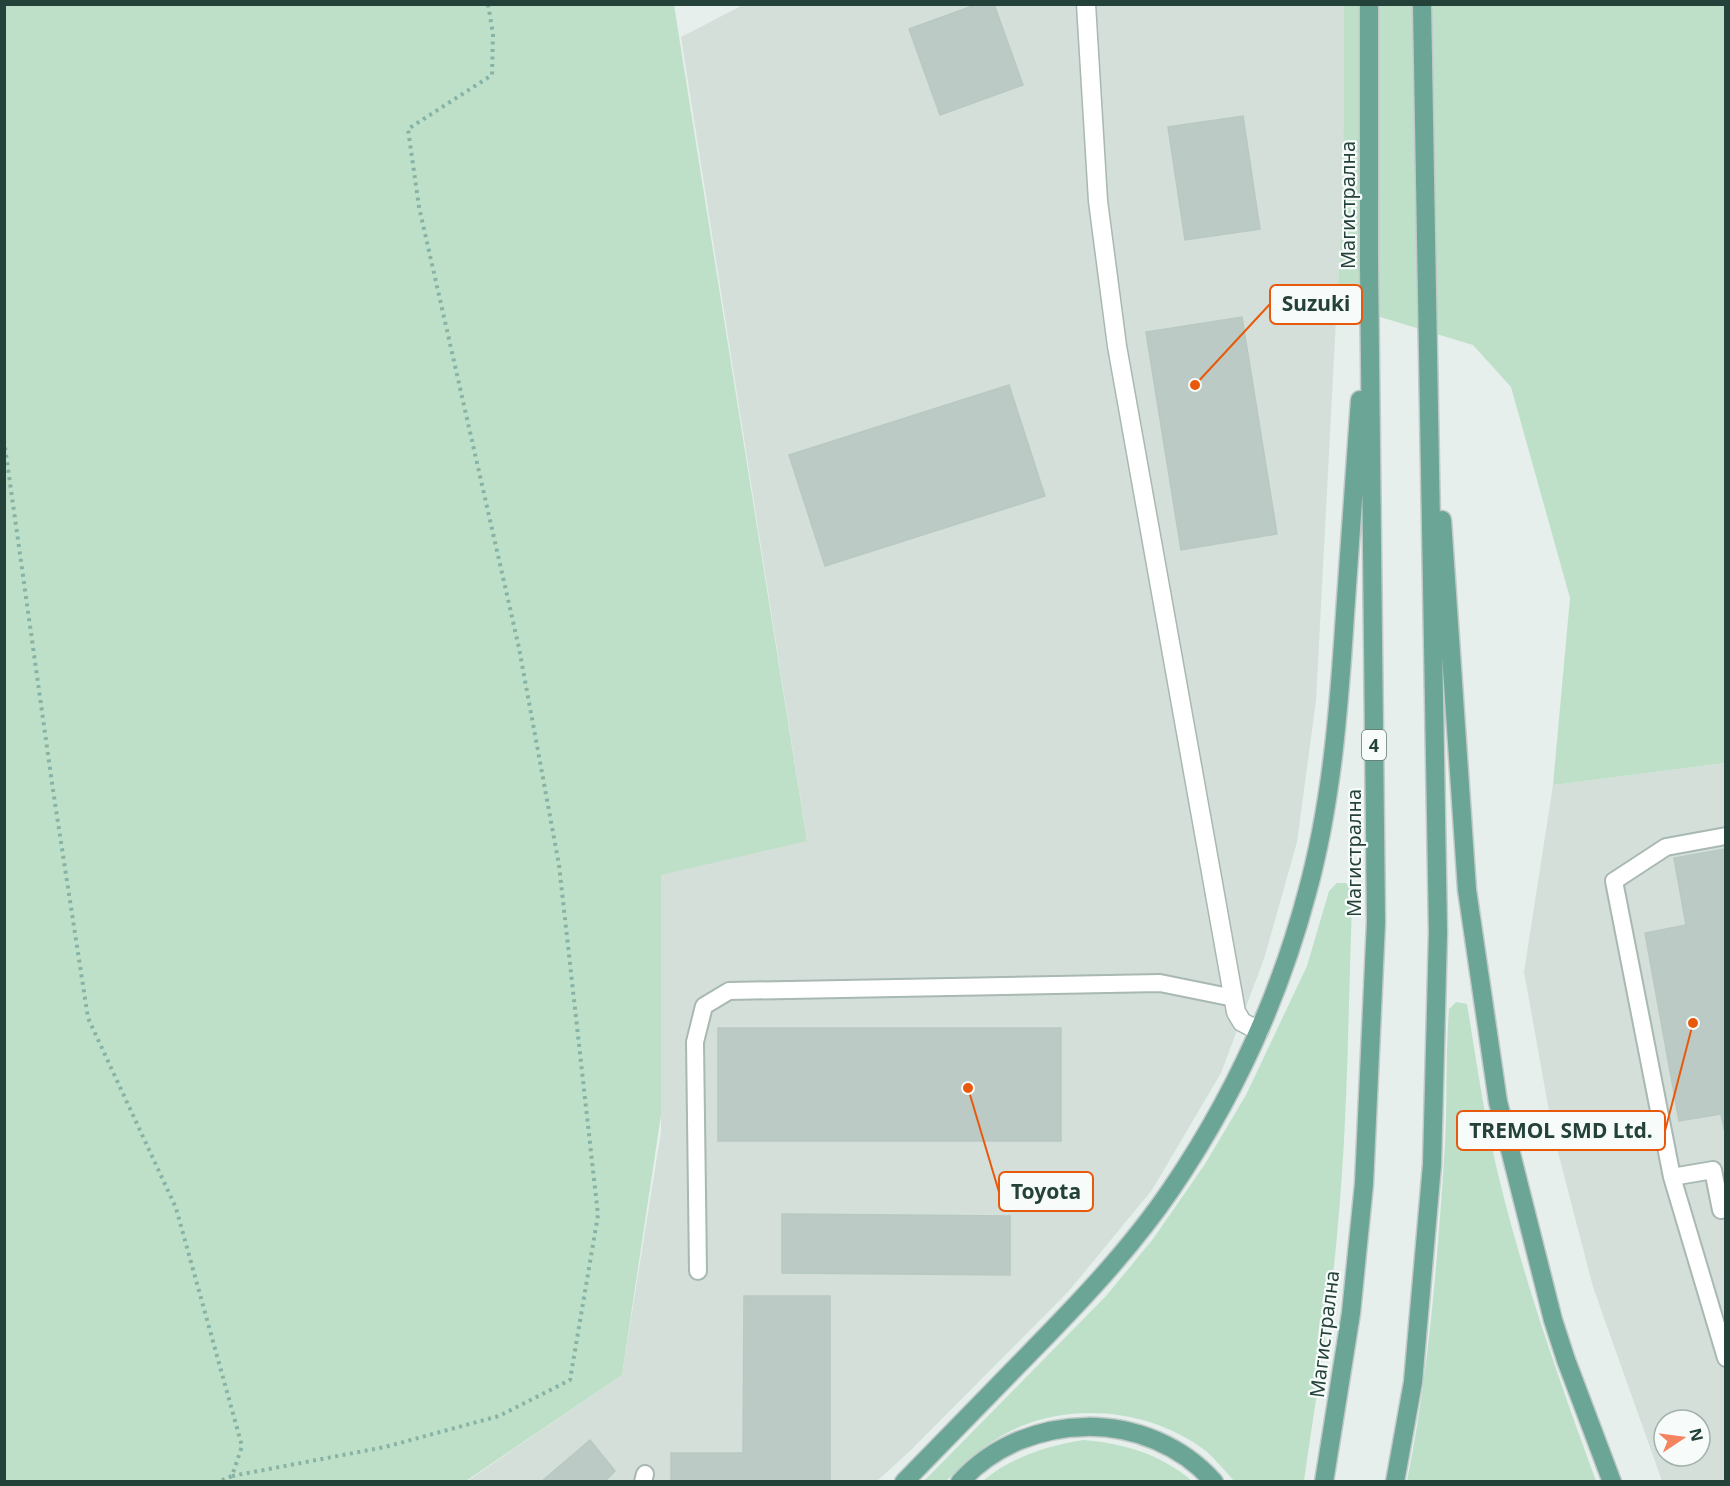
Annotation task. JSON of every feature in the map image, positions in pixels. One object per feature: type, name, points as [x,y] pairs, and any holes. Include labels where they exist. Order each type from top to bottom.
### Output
[{"type":"main road","name":"Магистрална","points":[[1324,1482],[1351,1313],[1364,1184],[1376,922],[1369,264],[1369,4]]},
{"type":"main road","points":[[1395,1482],[1413,1382],[1432,1165],[1437,932],[1422,4]]},
{"type":"main road","points":[[1426,261],[1460,807],[1477,969],[1498,1102],[1540,1273],[1566,1360],[1612,1482]]},
{"type":"main road","points":[[904,1482],[1082,1299],[1172,1189],[1221,1110],[1259,1031],[1291,948],[1308,892],[1332,766],[1338,714],[1369,264]]},
{"type":"main road","points":[[960,1482],[987,1456],[1013,1443],[1046,1432],[1085,1426],[1121,1429],[1141,1433],[1161,1441],[1194,1461],[1214,1482]]},
{"type":"street","points":[[1086,4],[1098,201],[1117,346],[1238,1018],[1259,1031]]},
{"type":"lane","points":[[1725,836],[1666,847],[1614,881],[1672,1177],[1725,1358]]},
{"type":"lane","points":[[698,1271],[695,1042],[704,1006],[729,991],[1160,983],[1234,998]]},
{"type":"lane","points":[[1672,1177],[1713,1170],[1721,1210],[1725,1209]]},
{"type":"path","points":[[218,1482],[232,1476],[385,1447],[499,1416],[570,1380],[598,1215],[559,865],[519,648],[420,207],[408,129],[492,75],[493,34],[488,4]]},
{"type":"path","points":[[4,440],[53,790],[88,1018],[176,1208],[242,1446],[232,1476]]},
{"type":"shaded area","points":[[743,5],[1344,5],[1343,186],[1316,701],[1297,842],[1264,959],[1221,1073],[1152,1190],[1068,1292],[910,1451],[877,1481],[466,1482],[622,1375],[661,1132],[661,874],[807,840],[681,37]]},
{"type":"shaded area","points":[[1725,763],[1725,1481],[1662,1481],[1657,1468],[1712,1468],[1712,1408],[1652,1408],[1652,1453],[1593,1287],[1553,1133],[1524,972],[1553,785]]},
{"type":"green space","points":[[5,4],[674,5],[807,841],[661,875],[661,1115],[622,1375],[466,1481],[5,1481]]},
{"type":"green space","points":[[1344,5],[1725,5],[1725,763],[1553,785],[1570,598],[1511,387],[1473,345],[1337,304],[1343,186]]},
{"type":"green space","points":[[1337,883],[1346,883],[1351,890],[1352,905],[1344,1144],[1331,1288],[1304,1481],[1234,1481],[1206,1451],[1185,1437],[1139,1419],[1091,1413],[1042,1419],[1019,1427],[989,1444],[946,1481],[924,1481],[1106,1296],[1153,1239],[1205,1164],[1246,1095],[1307,966],[1329,891]]},
{"type":"green space","points":[[1456,1002],[1467,1004],[1488,1129],[1510,1219],[1550,1351],[1596,1481],[1407,1481],[1421,1402],[1431,1321],[1445,1141],[1449,1009]]},
{"type":"green space","points":[[1083,1440],[1113,1444],[1141,1452],[1168,1464],[1192,1481],[983,1481],[1017,1459]]},
{"type":"building","points":[[978,4],[994,4],[1023,85],[940,115],[909,29]]},
{"type":"building","points":[[1243,116],[1260,229],[1185,240],[1168,127]]},
{"type":"building","points":[[1242,317],[1277,534],[1181,550],[1146,332]]},
{"type":"building","points":[[1009,385],[1045,496],[825,566],[789,455]]},
{"type":"building","points":[[1726,849],[1726,1138],[1721,1114],[1679,1121],[1645,933],[1686,925],[1674,858]]},
{"type":"building","points":[[718,1028],[1061,1028],[1061,1141],[718,1141]]},
{"type":"building","points":[[782,1214],[1010,1216],[1010,1275],[782,1273]]},
{"type":"building","points":[[744,1296],[830,1296],[830,1482],[671,1482],[671,1453],[743,1453]]},
{"type":"building","points":[[590,1440],[615,1471],[604,1482],[541,1482]]},
{"type":"place","name":"Suzuki","points":[[1195,385]]},
{"type":"place","name":"TREMOL SMD Ltd.","points":[[1693,1023]]},
{"type":"place","name":"Toyota","points":[[968,1088]]}]
